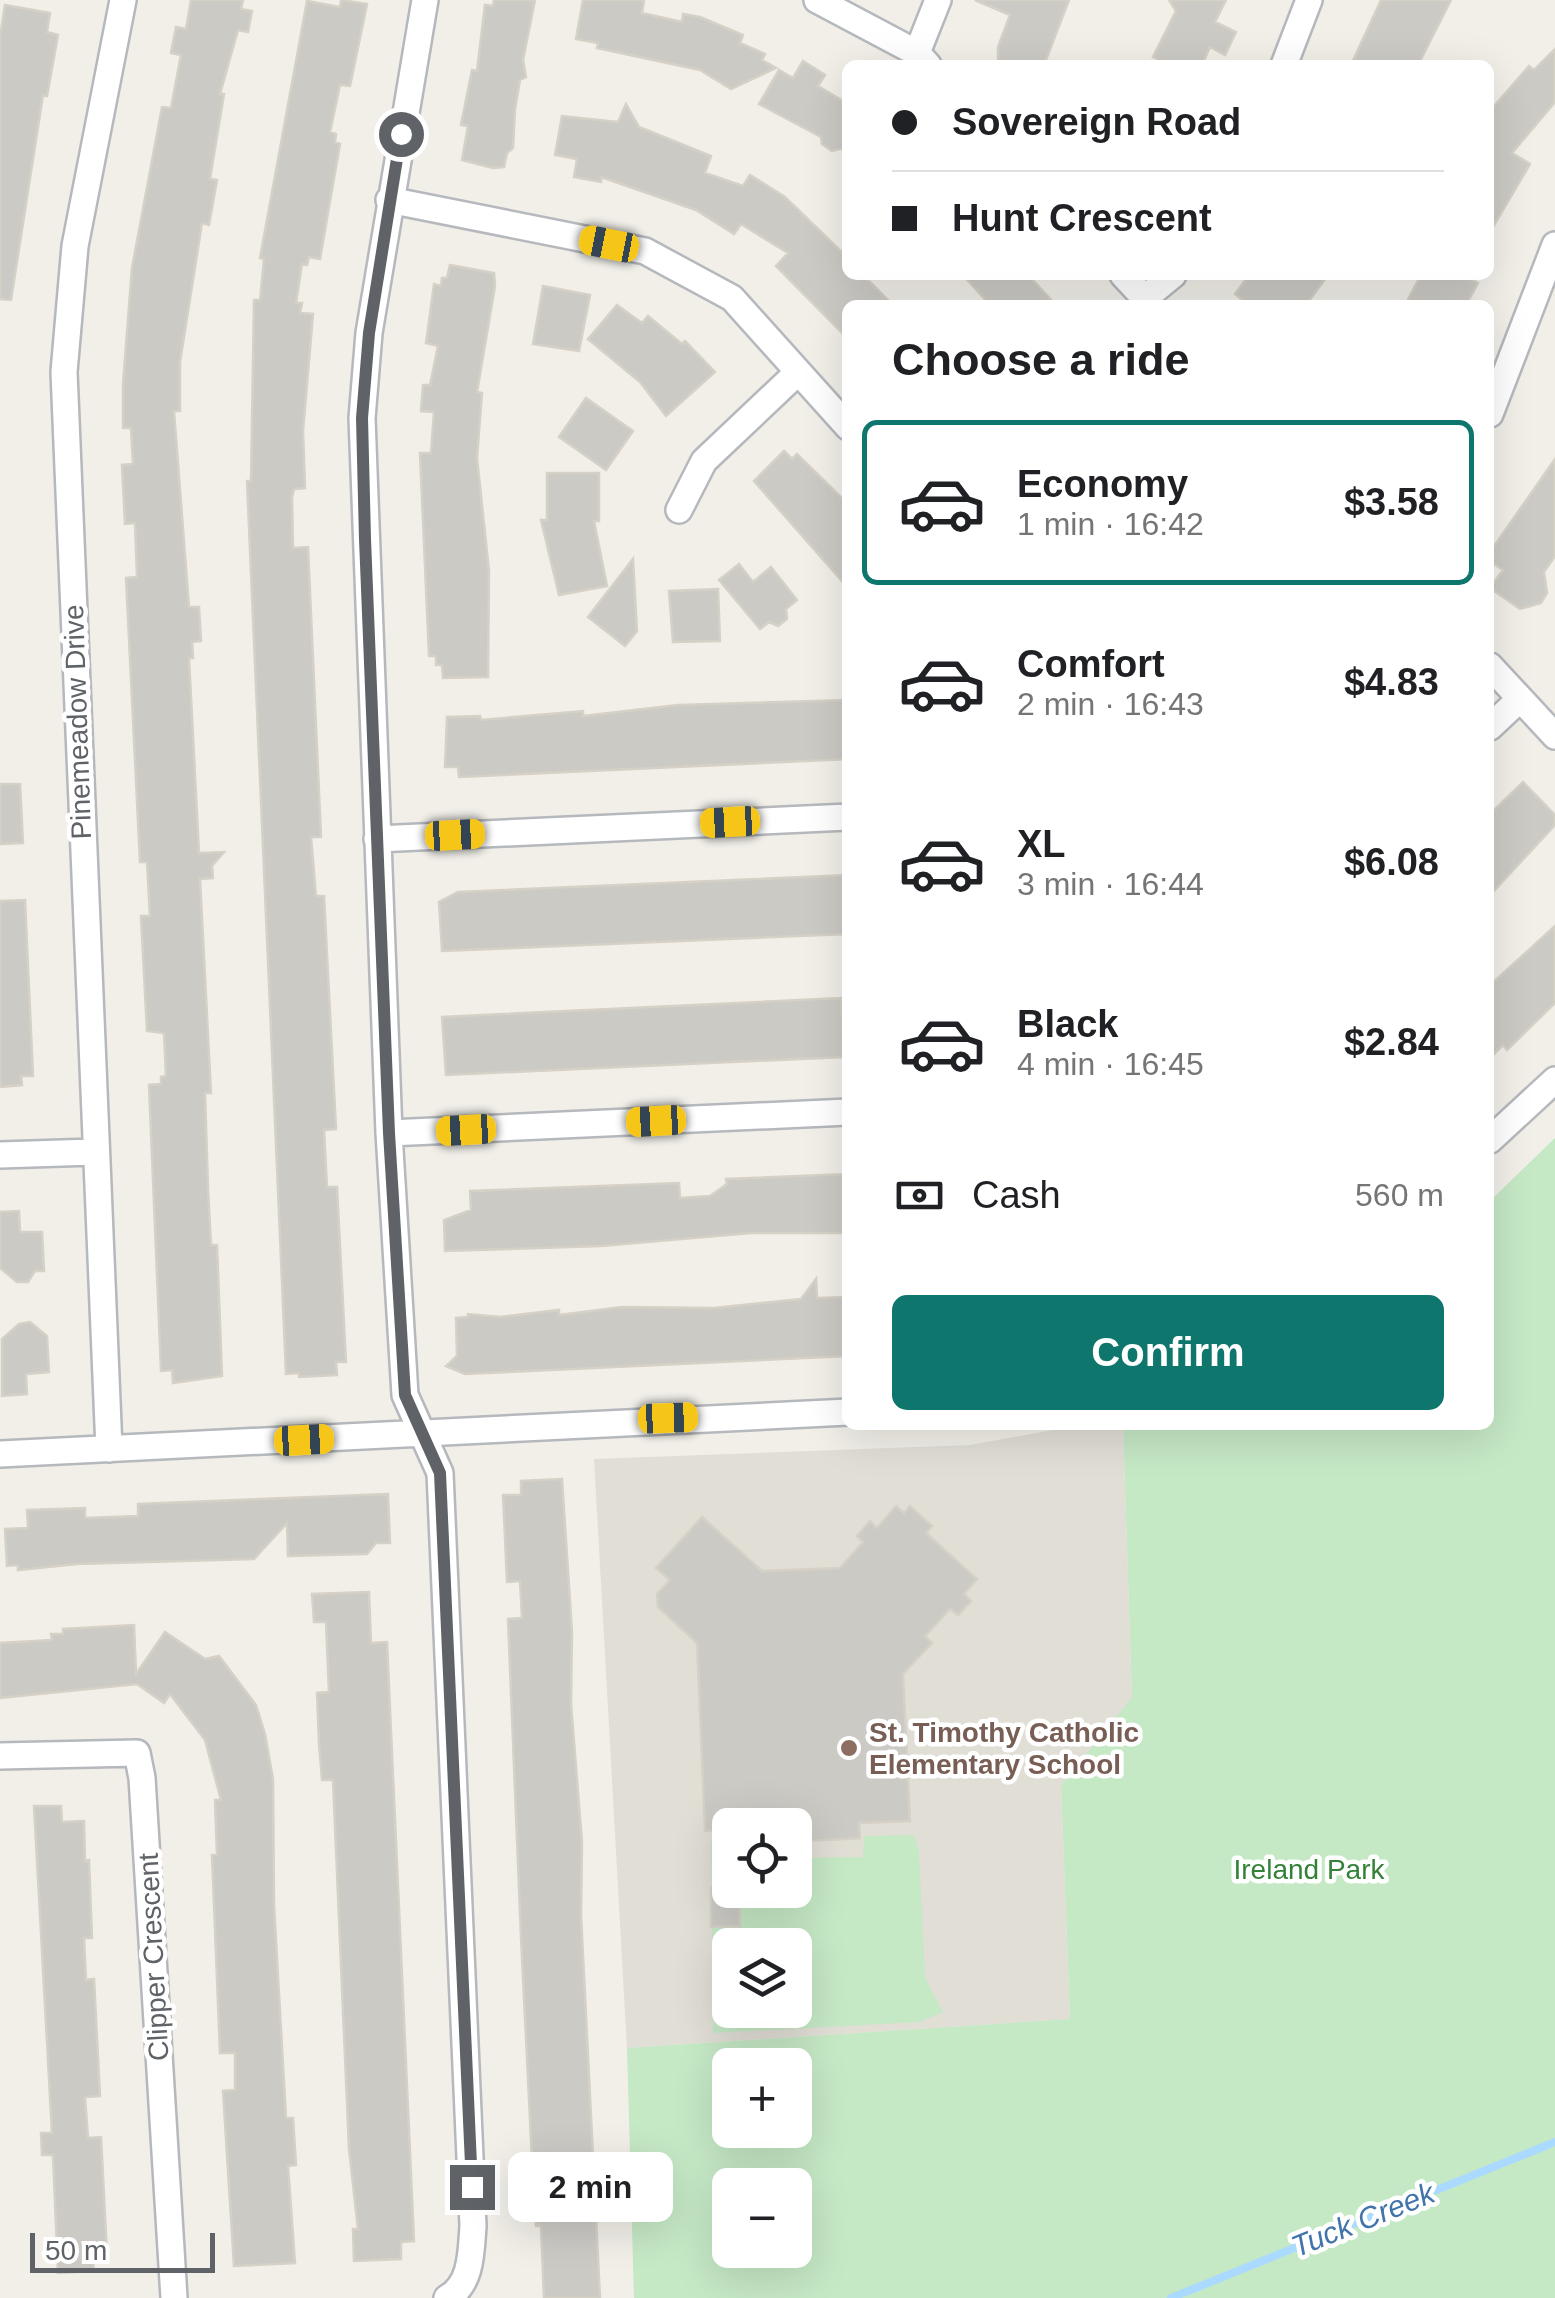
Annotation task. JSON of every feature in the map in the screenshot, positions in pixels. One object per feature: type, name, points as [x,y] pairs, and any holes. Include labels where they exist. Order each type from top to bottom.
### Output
[{"type":"street","name":"Pinemeadow Drive","points":[[109,1448],[64,372],[75,246],[123,0]]},
{"type":"street","points":[[424,0],[369,333],[362,418],[376,839],[405,1395],[440,1473],[473,2226],[470,2267],[457,2292],[447,2298]]},
{"type":"street","points":[[816,0],[923,59],[938,0]]},
{"type":"street","points":[[1286,60],[1309,0]]},
{"type":"street","points":[[390,200],[645,251],[732,298],[842,421]]},
{"type":"street","points":[[1494,406],[1544,310],[1555,246]]},
{"type":"street","points":[[1128,280],[1146,300]]},
{"type":"street","points":[[1150,300],[1168,280]]},
{"type":"street","points":[[680,510],[704,462],[797,373]]},
{"type":"street","points":[[1494,670],[1555,736]]},
{"type":"street","points":[[1494,722],[1520,699]]},
{"type":"street","points":[[376,839],[842,817]]},
{"type":"street","points":[[1494,1136],[1555,1080]]},
{"type":"street","points":[[389,1133],[842,1112]]},
{"type":"street","points":[[0,1155],[94,1152]]},
{"type":"street","points":[[0,1454],[420,1435],[576,1422],[842,1412]]},
{"type":"street","name":"Clipper Crescent","points":[[0,1756],[137,1753],[142,1778],[174,2298]]},
{"type":"shaded area","name":"St. Timothy Catholic Elementary School","points":[[1052,1430],[1123,1430],[1132,1698],[1061,1785],[1070,2019],[627,2048],[594,1459],[970,1445]]},
{"type":"green space","name":"Ireland Park","points":[[1555,1138],[1555,2298],[634,2298],[627,2048],[1070,2019],[1061,1785],[1132,1697],[1123,1430],[1494,1430],[1494,1197]]},
{"type":"green space","points":[[914,1835],[919,1852],[925,1978],[943,2012],[919,2022],[812,2028],[812,1928],[712,1928],[712,1937],[711,1841],[712,1908],[812,1908],[812,1858],[863,1857],[864,1836]]},
{"type":"green space","points":[[713,2028],[807,2028],[713,2033]]},
{"type":"building","points":[[191,0],[243,0],[241,9],[252,11],[248,32],[238,30],[220,94],[224,94],[210,179],[217,180],[209,225],[202,223],[180,362],[180,411],[174,411],[189,607],[199,607],[201,641],[192,642],[193,658],[189,658],[199,853],[224,852],[212,866],[213,878],[200,879],[211,1093],[205,1093],[208,1189],[211,1245],[217,1245],[222,1376],[173,1383],[172,1370],[161,1371],[149,1085],[161,1084],[161,1077],[166,1076],[164,1033],[147,1031],[141,916],[150,916],[147,862],[140,862],[126,578],[137,577],[135,523],[125,524],[122,465],[133,464],[131,428],[123,428],[123,384],[132,268],[162,107],[171,108],[181,55],[171,53],[176,27],[186,29]]},
{"type":"building","points":[[341,0],[367,4],[350,86],[340,85],[330,132],[336,134],[335,142],[340,144],[320,259],[309,257],[307,265],[302,264],[296,303],[302,303],[300,313],[313,314],[303,431],[305,488],[294,489],[292,497],[293,548],[308,547],[321,837],[311,837],[316,896],[324,896],[336,1129],[324,1130],[327,1187],[337,1187],[346,1362],[336,1362],[337,1375],[299,1377],[299,1373],[286,1374],[247,481],[251,481],[254,300],[260,300],[264,259],[260,258],[307,1],[340,7]]},
{"type":"building","points":[[494,0],[535,0],[523,60],[526,77],[520,80],[515,109],[513,148],[507,153],[504,167],[493,168],[462,160],[468,126],[461,125],[472,70],[477,71],[485,5],[493,6]]},
{"type":"building","points":[[583,0],[644,0],[642,13],[682,22],[683,14],[700,17],[743,35],[740,43],[765,54],[762,60],[776,68],[731,89],[700,70],[597,48],[598,43],[576,39]]},
{"type":"building","points":[[975,0],[1069,0],[1046,60],[998,60],[998,47],[1010,15]]},
{"type":"building","points":[[1169,0],[1226,0],[1215,22],[1236,32],[1225,55],[1210,47],[1204,60],[1156,60],[1153,57],[1176,11]]},
{"type":"building","points":[[1381,0],[1451,0],[1421,60],[1353,60]]},
{"type":"building","points":[[5,5],[50,13],[47,32],[58,35],[47,96],[43,95],[11,300],[0,299],[0,37]]},
{"type":"building","points":[[1555,49],[1555,102],[1512,153],[1530,164],[1494,225],[1494,106],[1529,66],[1534,70]]},
{"type":"building","points":[[803,61],[825,75],[818,86],[842,100],[842,148],[832,151],[822,144],[821,137],[759,104],[779,70],[793,78]]},
{"type":"building","points":[[626,104],[639,127],[711,156],[705,173],[743,186],[750,175],[785,197],[842,252],[842,280],[868,280],[888,300],[842,300],[842,333],[776,266],[788,253],[741,224],[734,234],[696,210],[601,177],[601,182],[574,177],[577,159],[555,155],[562,116],[618,122]]},
{"type":"building","points":[[450,265],[494,273],[477,392],[482,393],[477,458],[489,571],[488,677],[443,678],[442,665],[436,665],[436,656],[429,656],[420,453],[431,453],[434,412],[421,411],[423,385],[430,385],[438,346],[426,343],[434,284],[441,286]]},
{"type":"building","points":[[968,280],[1033,280],[1051,300],[986,300]]},
{"type":"building","points":[[1245,280],[1324,280],[1310,300],[1243,300],[1235,294]]},
{"type":"building","points":[[1418,280],[1478,283],[1469,300],[1408,300]]},
{"type":"building","points":[[543,286],[590,295],[579,351],[533,344]]},
{"type":"building","points":[[617,305],[642,323],[648,316],[682,344],[685,341],[715,372],[666,416],[640,382],[588,339]]},
{"type":"building","points":[[586,398],[633,431],[606,470],[559,437]]},
{"type":"building","points":[[784,451],[792,459],[797,454],[842,498],[842,581],[754,481]]},
{"type":"building","points":[[1555,459],[1555,556],[1544,572],[1547,593],[1541,603],[1520,609],[1494,591],[1494,582],[1503,570],[1494,564],[1494,546]]},
{"type":"building","points":[[547,473],[599,473],[599,521],[594,521],[607,586],[559,595],[541,520],[547,520]]},
{"type":"building","points":[[633,559],[637,631],[625,646],[588,617]]},
{"type":"building","points":[[739,564],[753,582],[771,567],[797,600],[786,609],[787,619],[778,626],[769,622],[760,629],[719,580]]},
{"type":"building","points":[[718,589],[720,641],[673,642],[669,591]]},
{"type":"building","points":[[842,700],[842,759],[459,777],[458,767],[445,767],[447,717],[480,716],[481,720],[583,711],[583,716],[678,705]]},
{"type":"building","points":[[1523,782],[1555,815],[1555,825],[1494,891],[1494,810]]},
{"type":"building","points":[[0,784],[20,784],[23,843],[0,844]]},
{"type":"building","points":[[842,875],[842,934],[442,951],[439,902],[458,892]]},
{"type":"building","points":[[25,900],[33,1076],[21,1076],[22,1085],[0,1087],[0,901]]},
{"type":"building","points":[[1555,926],[1555,1003],[1507,1050],[1503,1045],[1494,1054],[1494,981]]},
{"type":"building","points":[[841,998],[842,1057],[446,1075],[442,1017]]},
{"type":"building","points":[[842,1174],[842,1233],[751,1233],[601,1246],[445,1251],[444,1220],[471,1210],[470,1191],[679,1183],[680,1198],[710,1196],[727,1184],[726,1179]]},
{"type":"building","points":[[19,1211],[20,1232],[42,1232],[44,1271],[35,1271],[28,1282],[17,1282],[0,1268],[0,1212]]},
{"type":"building","points":[[816,1279],[817,1298],[842,1297],[842,1356],[465,1374],[446,1366],[457,1356],[456,1318],[468,1314],[500,1317],[559,1310],[559,1315],[622,1307],[714,1308],[801,1299]]},
{"type":"building","points":[[30,1322],[47,1336],[49,1372],[26,1374],[27,1394],[2,1396],[2,1339],[19,1324]]},
{"type":"building","points":[[562,1479],[572,1632],[571,1704],[582,1842],[581,1915],[600,2298],[544,2298],[541,2226],[536,2226],[534,2200],[521,1937],[508,1619],[522,1618],[520,1581],[507,1582],[503,1495],[521,1495],[521,1481]]},
{"type":"building","points":[[388,1494],[390,1543],[376,1543],[367,1554],[288,1556],[287,1523],[254,1559],[77,1564],[18,1570],[18,1565],[7,1566],[5,1529],[28,1528],[27,1510],[85,1508],[85,1518],[138,1516],[138,1504]]},
{"type":"building","points":[[896,1506],[904,1513],[910,1506],[932,1526],[926,1533],[977,1579],[964,1594],[971,1601],[958,1615],[950,1609],[925,1636],[932,1643],[903,1674],[910,1821],[859,1823],[860,1838],[812,1841],[812,1808],[712,1808],[712,1830],[705,1831],[697,1643],[658,1607],[657,1594],[670,1580],[656,1568],[702,1517],[762,1571],[840,1568],[863,1542],[857,1536],[870,1521],[877,1528]]},
{"type":"building","points":[[369,1592],[371,1643],[387,1642],[414,2241],[401,2242],[401,2259],[354,2261],[353,2229],[358,2229],[349,2149],[333,1780],[322,1780],[319,1743],[317,1693],[329,1692],[326,1622],[314,1622],[312,1594]]},
{"type":"building","points":[[134,1625],[136,1674],[165,1632],[205,1659],[219,1656],[256,1705],[265,1734],[273,1779],[274,1905],[286,2118],[293,2118],[296,2165],[288,2166],[295,2263],[234,2266],[223,2091],[235,2090],[235,2053],[220,2053],[212,1855],[217,1855],[215,1800],[221,1800],[205,1740],[170,1694],[164,1703],[137,1684],[0,1698],[0,1643],[52,1640],[51,1634],[63,1634],[63,1629]]},
{"type":"building","points":[[34,1806],[61,1806],[62,1822],[84,1821],[92,1938],[84,1938],[86,1980],[94,1979],[100,2096],[85,2097],[88,2138],[101,2137],[107,2254],[92,2254],[94,2271],[58,2273],[53,2155],[42,2155],[41,2133],[52,2133]]},
{"type":"building","points":[[711,1888],[712,1908],[740,1908],[740,1926],[711,1927]]},
{"type":"waterway","name":"Tuck Creek","points":[[1171,2298],[1555,2142]]},
{"type":"place","name":"St. Timothy Catholic Elementary School","points":[[849,1748]]},
{"type":"route","points":[[401,134],[369,333],[362,418],[365,539],[389,1133],[405,1395],[440,1473],[472,2187]]}]
